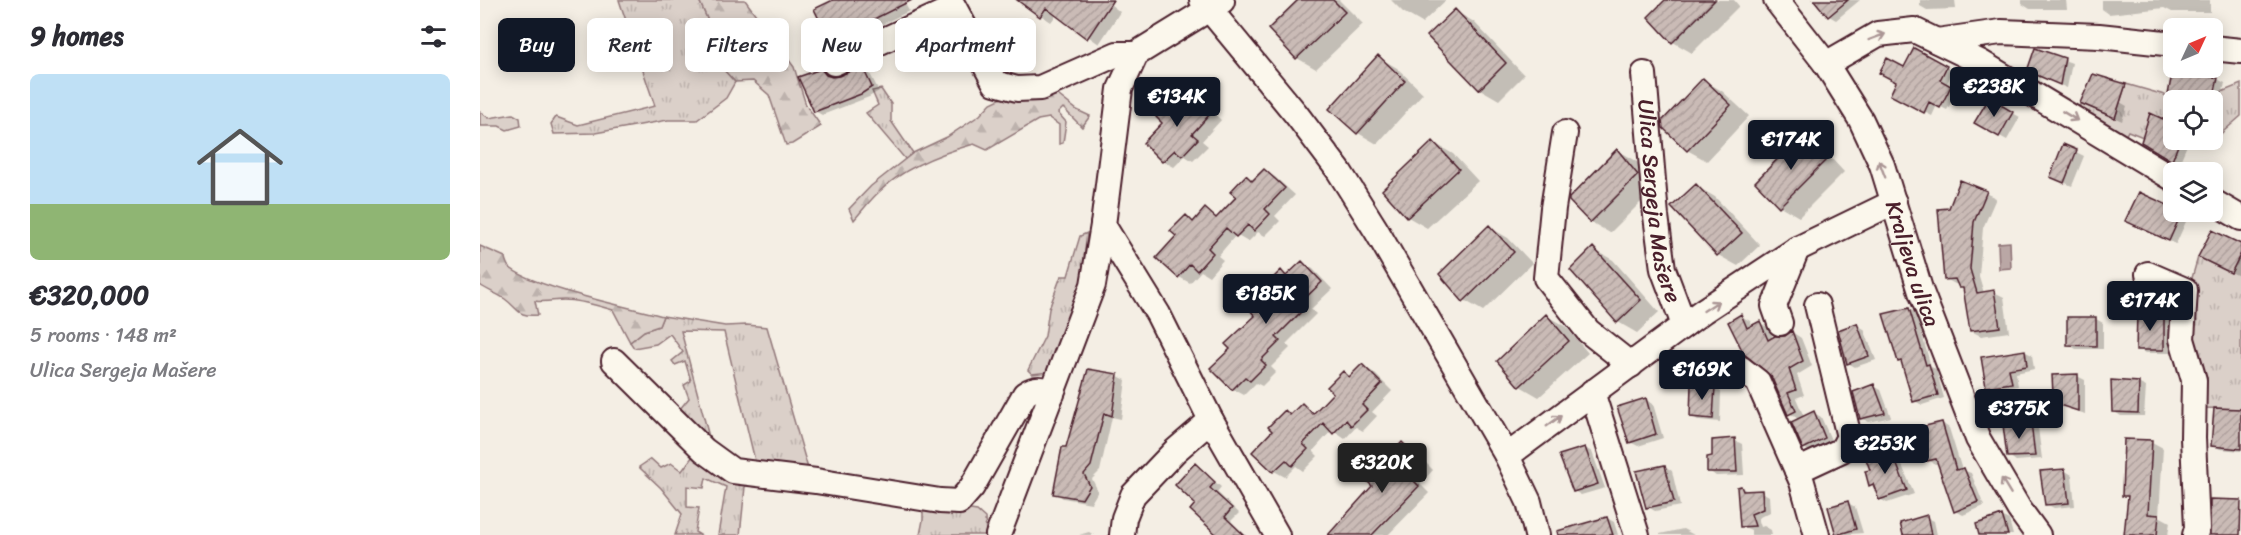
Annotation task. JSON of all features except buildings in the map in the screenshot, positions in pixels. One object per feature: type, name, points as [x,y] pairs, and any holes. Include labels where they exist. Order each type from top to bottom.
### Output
[{"type":"street","name":"Kraljeva ulica","points":[[1776,0],[1826,64],[1861,120],[1882,165],[1921,292],[1978,440],[2019,509],[2038,535]]},
{"type":"street","points":[[998,535],[1093,285],[1120,88],[1136,54],[1212,3],[1339,171],[1376,230],[1507,456],[1529,502],[1537,535]]},
{"type":"street","points":[[883,38],[952,4],[994,83],[1017,89],[1040,88],[1117,54],[1136,54]]},
{"type":"street","points":[[1826,64],[1878,34],[1914,30],[1980,62],[2163,171]]},
{"type":"street","points":[[1937,41],[2001,33],[2099,36],[2163,43]]},
{"type":"street","points":[[2223,49],[2241,51]]},
{"type":"street","name":"Ulica Sergeja Mašere","points":[[1644,74],[1656,216],[1663,269],[1684,325]]},
{"type":"street","points":[[1565,133],[1553,208],[1546,278],[1588,331],[1631,365]]},
{"type":"street","name":"Ulica Sergeja Mašere","points":[[1507,456],[1684,325],[1797,249],[1894,202]]},
{"type":"street","points":[[2223,207],[2241,218]]},
{"type":"street","points":[[1103,225],[1158,315],[1211,420],[1277,535]]},
{"type":"street","points":[[1780,323],[1773,306],[1797,249]]},
{"type":"street","points":[[2148,274],[2185,290],[2182,339],[2194,380],[2193,438],[2197,528],[2195,535]]},
{"type":"street","points":[[1797,471],[1842,450],[1849,437],[1817,305]]},
{"type":"street","points":[[614,360],[705,450],[733,471],[816,481],[940,501],[959,502],[972,487],[1025,394],[1033,388],[1044,388],[1052,394]]},
{"type":"street","points":[[1740,368],[1758,382],[1797,471],[1816,535]]},
{"type":"street","points":[[1592,392],[1637,535]]},
{"type":"street","points":[[1122,535],[1124,518],[1133,495],[1174,451],[1211,420]]},
{"type":"green space","points":[[619,0],[699,0],[707,18],[685,18],[685,72],[726,72],[735,82],[726,98],[697,120],[668,120],[595,133],[554,134],[551,124],[556,117],[578,125],[655,106],[643,72],[673,72],[673,18],[625,18]]},
{"type":"green space","points":[[699,0],[745,0],[758,18],[707,18]]},
{"type":"green space","points":[[789,60],[794,67],[806,105],[821,126],[792,144],[786,145],[769,95],[753,81],[735,82],[726,72],[789,72]]},
{"type":"green space","points":[[2126,84],[2163,95],[2163,120],[2150,114],[2143,137],[2128,131],[2121,144],[2079,118],[2080,103],[2115,118]]},
{"type":"green space","points":[[2241,84],[2241,116],[2223,132],[2223,91]]},
{"type":"green space","points":[[881,89],[891,104],[891,121],[913,153],[906,160],[866,113],[878,105],[872,91]]},
{"type":"green space","points":[[1054,92],[1077,110],[1090,116],[1082,127],[1063,108],[1058,113],[1066,122],[1063,143],[1059,144],[1059,125],[1049,118],[1038,120],[987,150],[974,144],[949,152],[923,162],[900,175],[876,195],[854,220],[849,209],[871,186],[913,153],[947,137],[980,115],[991,103],[1008,95]]},
{"type":"green space","points":[[480,112],[489,118],[513,114],[520,118],[521,126],[507,130],[499,126],[480,126]]},
{"type":"green space","points":[[1087,233],[1079,301],[1049,372],[1032,374],[1028,370],[1045,336],[1049,309],[1061,276],[1068,276],[1080,236]]},
{"type":"green space","points":[[480,246],[505,257],[508,266],[519,274],[536,281],[581,296],[663,316],[659,326],[644,331],[630,342],[613,310],[595,305],[570,300],[535,301],[538,315],[522,314],[505,299],[480,285]]},
{"type":"green space","points":[[2241,253],[2241,409],[2202,408],[2189,339],[2190,285],[2198,257],[2231,273]]},
{"type":"green space","points":[[663,316],[725,326],[767,327],[809,472],[757,469],[724,332],[681,331],[713,452],[679,410],[689,398],[684,385],[691,381],[685,361],[675,365],[672,361],[683,352],[670,334],[656,344],[634,348],[630,342],[644,331],[659,326]]},
{"type":"green space","points":[[698,449],[746,477],[740,535],[718,535],[726,487],[706,478],[704,488],[687,486],[687,507],[699,508],[695,532],[700,535],[675,535],[682,514],[661,488],[639,467],[651,459],[661,468],[671,463],[682,471]]},
{"type":"green space","points":[[923,503],[977,511],[985,518],[986,535],[920,535]]},
{"type":"shaded area","points":[[2010,242],[2011,268],[1999,269],[1998,243]]}]
